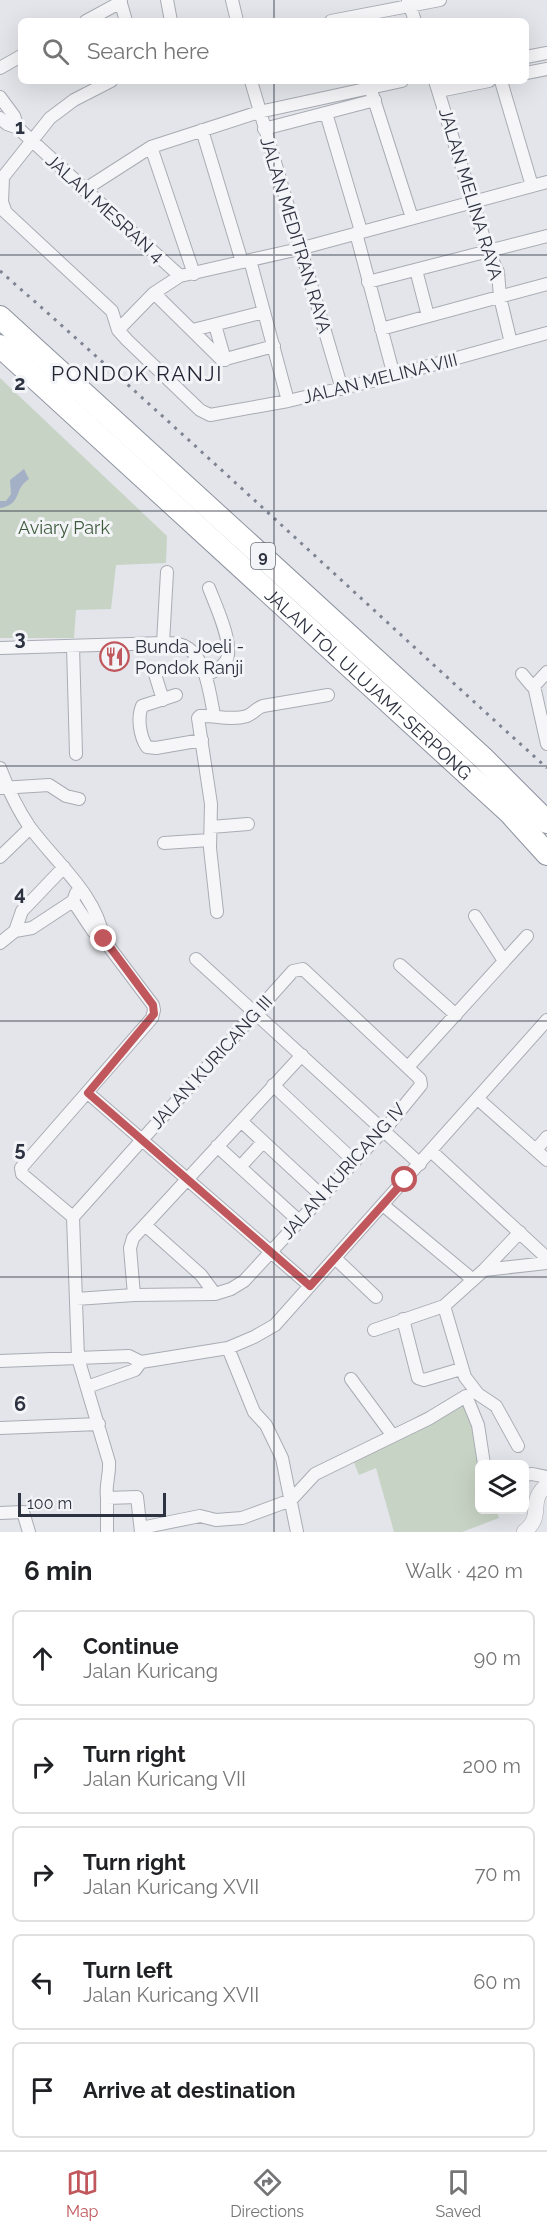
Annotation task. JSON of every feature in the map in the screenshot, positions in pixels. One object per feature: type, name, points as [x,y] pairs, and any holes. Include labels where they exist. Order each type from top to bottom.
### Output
[{"type":"highway","name":"JALAN TOL ULUJAMI–SERPONG","points":[[0,317],[482,757],[547,822]]},
{"type":"highway","name":"JALAN TOL ULUJAMI–SERPONG","points":[[0,346],[510,813],[547,854]]},
{"type":"highway","points":[[510,813],[547,864]]},
{"type":"street","points":[[167,0],[170,18]]},
{"type":"street","points":[[232,0],[236,18]]},
{"type":"street","points":[[344,18],[409,3],[440,0]]},
{"type":"street","points":[[91,18],[120,1],[125,18]]},
{"type":"street","points":[[409,3],[414,18]]},
{"type":"street","points":[[529,56],[547,53]]},
{"type":"street","points":[[0,68],[18,58]]},
{"type":"street","points":[[529,72],[547,69]]},
{"type":"street","points":[[105,84],[74,100],[50,118],[31,140],[2,179],[2,209],[112,311],[118,330],[154,293],[180,276],[299,249],[547,182]]},
{"type":"street","name":"JALAN MEDITRAN RAYA","points":[[252,84],[342,389]]},
{"type":"street","points":[[84,190],[151,147],[259,112],[386,84]]},
{"type":"street","points":[[437,86],[458,84]]},
{"type":"street","points":[[502,84],[532,186]]},
{"type":"street","name":"JALAN MELINA RAYA","points":[[437,86],[488,251],[498,272],[500,297],[511,343]]},
{"type":"street","points":[[370,87],[412,218]]},
{"type":"street","points":[[0,97],[14,116],[18,128]]},
{"type":"street","points":[[264,129],[375,100]]},
{"type":"street","points":[[291,104],[295,122]]},
{"type":"street","points":[[326,113],[394,376]]},
{"type":"street","points":[[0,118],[7,124],[18,128]]},
{"type":"street","name":"JALAN MESRAN 4","points":[[18,128],[180,276]]},
{"type":"street","points":[[202,130],[264,312],[288,401]]},
{"type":"street","points":[[151,147],[195,274]]},
{"type":"street","points":[[368,282],[547,238]]},
{"type":"street","points":[[416,270],[428,316]]},
{"type":"street","points":[[381,329],[547,284]]},
{"type":"street","points":[[154,293],[218,357],[225,360],[274,346]]},
{"type":"street","points":[[193,330],[264,312]]},
{"type":"street","points":[[215,325],[225,360]]},
{"type":"street","name":"JALAN MELINA VIII","points":[[118,330],[200,410],[210,415],[342,389],[547,333]]},
{"type":"street","points":[[163,643],[167,572]]},
{"type":"street","points":[[206,675],[223,665],[229,653],[224,627],[209,588]]},
{"type":"street","points":[[0,648],[163,643],[187,647],[195,655],[206,675],[214,715]]},
{"type":"street","points":[[73,646],[76,754]]},
{"type":"street","points":[[154,671],[163,700]]},
{"type":"street","points":[[534,687],[547,672]]},
{"type":"street","points":[[522,674],[534,687],[547,744]]},
{"type":"street","points":[[176,695],[142,706],[140,713],[143,741],[147,747],[156,748],[202,740]]},
{"type":"street","points":[[217,912],[210,840],[211,804],[198,718],[214,715],[218,718],[246,716],[254,709],[263,706],[328,695]]},
{"type":"street","points":[[0,768],[3,787],[30,828],[79,887],[102,924],[104,939]]},
{"type":"street","points":[[3,787],[49,785],[66,796],[79,799]]},
{"type":"street","points":[[211,827],[248,824]]},
{"type":"street","points":[[0,857],[30,828]]},
{"type":"street","points":[[164,843],[210,840]]},
{"type":"street","points":[[15,931],[22,911],[64,867]]},
{"type":"street","points":[[0,943],[15,931],[32,928],[73,901],[79,887]]},
{"type":"street","points":[[73,901],[93,931],[104,939],[153,1005],[154,1014],[20,1171],[73,1217],[78,1358],[99,1424],[110,1470],[105,1488],[107,1532]]},
{"type":"street","points":[[475,916],[504,961]]},
{"type":"street","points":[[408,1067],[527,936]]},
{"type":"street","points":[[196,959],[420,1164]]},
{"type":"street","points":[[400,965],[456,1015]]},
{"type":"street","name":"JALAN KURICANG III","points":[[73,1217],[293,971],[303,969],[408,1067]]},
{"type":"street","points":[[0,1361],[129,1356],[141,1362],[228,1348],[275,1325],[547,1020]]},
{"type":"street","points":[[134,1295],[131,1243],[186,1179],[302,1055]]},
{"type":"street","name":"JALAN KURICANG IV","points":[[76,1299],[134,1295],[215,1294],[231,1289],[244,1281],[383,1130],[421,1085],[420,1079],[408,1067]]},
{"type":"street","points":[[273,1085],[353,1160]]},
{"type":"street","points":[[88,1093],[310,1286]]},
{"type":"street","points":[[478,1099],[547,1160]]},
{"type":"street","points":[[241,1121],[322,1196]]},
{"type":"street","points":[[536,1150],[547,1137]]},
{"type":"street","points":[[240,1167],[263,1142]]},
{"type":"street","points":[[217,1146],[298,1220]]},
{"type":"street","points":[[431,1151],[520,1232],[547,1260]]},
{"type":"street","points":[[382,1205],[472,1279]]},
{"type":"street","points":[[145,1225],[201,1275],[215,1294]]},
{"type":"street","points":[[374,1330],[444,1305],[484,1270],[520,1232]]},
{"type":"street","points":[[335,1258],[376,1297]]},
{"type":"street","points":[[484,1270],[547,1260]]},
{"type":"street","points":[[444,1305],[461,1369],[474,1390],[496,1406],[518,1446]]},
{"type":"street","points":[[403,1319],[418,1378],[424,1380],[461,1369]]},
{"type":"street","points":[[228,1348],[254,1412],[266,1425],[282,1458],[297,1532]]},
{"type":"street","points":[[87,1387],[135,1370],[141,1362]]},
{"type":"street","points":[[351,1379],[393,1436]]},
{"type":"street","points":[[107,1498],[135,1497],[139,1500],[141,1530],[200,1516],[216,1520],[242,1518],[291,1500],[315,1474],[393,1436],[466,1396],[478,1425],[483,1460]]},
{"type":"street","points":[[0,1428],[99,1424]]},
{"type":"street","points":[[529,1474],[547,1477]]},
{"type":"street","points":[[524,1532],[531,1526],[536,1516],[535,1503],[540,1491],[547,1485]]},
{"type":"street","points":[[0,1513],[21,1511],[24,1514],[28,1532]]},
{"type":"green space","name":"Aviary Park","points":[[0,378],[167,536],[166,563],[116,565],[111,609],[76,610],[74,638],[0,638]]},
{"type":"green space","points":[[459,1397],[477,1430],[475,1446],[480,1460],[475,1460],[475,1514],[498,1514],[499,1518],[462,1532],[394,1532],[376,1468],[359,1475],[351,1455],[421,1414]]},
{"type":"water","points":[[24,469],[29,479],[21,487],[12,503],[0,508],[0,501],[6,501],[11,494],[10,480]]},
{"type":"railway","points":[[0,271],[547,768]]},
{"type":"place","name":"Bunda Joeli - Pondok Ranji","points":[[114,656]]},
{"type":"district","name":"PONDOK RANJI","points":[[137,373]]},
{"type":"route","points":[[104,939],[153,1005],[154,1014],[88,1093],[310,1286],[405,1180]]}]
